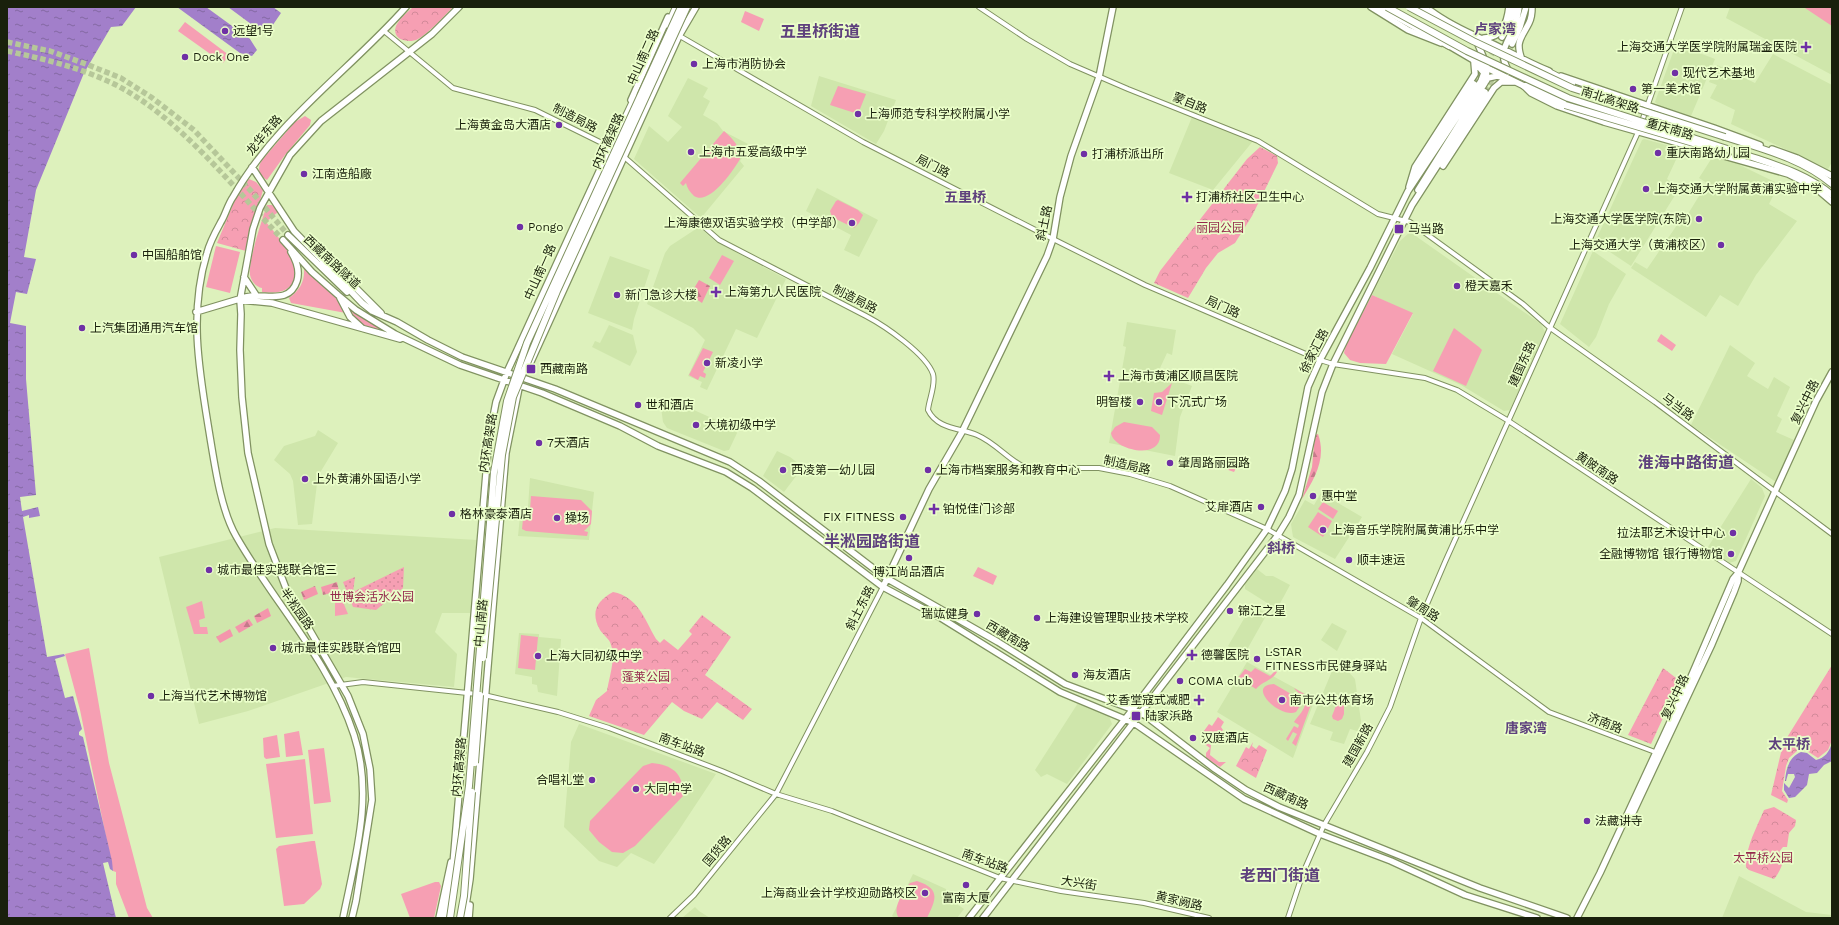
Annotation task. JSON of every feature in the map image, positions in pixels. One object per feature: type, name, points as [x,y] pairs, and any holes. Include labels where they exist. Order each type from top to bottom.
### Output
[{"type":"highway","points":[[626,116],[666,27],[678,7]]},
{"type":"highway","name":"内环高架路","points":[[449,917],[470,786],[494,472],[507,400],[527,343],[657,58],[678,7]]},
{"type":"highway","name":"内环高架路","points":[[462,917],[502,455],[509,412],[522,372],[548,313],[688,7]]},
{"type":"highway","points":[[1379,7],[1449,46]]},
{"type":"highway","name":"南北高架路","points":[[1387,7],[1467,51],[1568,98],[1792,170],[1818,183],[1832,195]]},
{"type":"highway","name":"南北高架路","points":[[1410,7],[1480,45],[1572,88],[1793,159],[1822,176],[1832,184]]},
{"type":"highway","points":[[1420,7],[1434,14]]},
{"type":"highway","points":[[657,58],[666,27]]},
{"type":"highway","points":[[1545,70],[1572,84],[1702,126],[1725,137]]},
{"type":"highway","points":[[1524,86],[1565,105],[1709,147],[1743,154]]},
{"type":"highway","points":[[443,918],[453,873]]},
{"type":"main road","name":"龙华东路","points":[[196,312],[202,275],[211,240],[232,198],[252,167],[273,139],[291,120],[384,31],[406,7]]},
{"type":"main road","points":[[240,300],[253,229],[260,208],[269,194],[271,186],[290,155],[320,122],[432,34],[459,7]]},
{"type":"main road","name":"中山南一路","points":[[507,372],[626,116],[626,111],[666,27],[673,7]]},
{"type":"main road","points":[[679,36],[682,22],[688,7]]},
{"type":"main road","points":[[524,377],[679,36],[696,7]]},
{"type":"main road","name":"斜土路","points":[[962,432],[1047,256],[1053,239],[1060,197],[1071,156],[1099,77],[1113,7]]},
{"type":"main road","points":[[1371,7],[1427,39],[1449,46]]},
{"type":"main road","points":[[1383,7],[1438,38],[1449,46]]},
{"type":"main road","points":[[1415,7],[1434,14]]},
{"type":"main road","points":[[1425,7],[1434,14],[1471,35],[1478,42],[1488,68],[1485,83]]},
{"type":"main road","points":[[1481,38],[1492,38],[1497,36],[1508,16],[1509,7]]},
{"type":"main road","points":[[1502,38],[1510,23],[1514,7]]},
{"type":"main road","points":[[1516,81],[1506,67],[1503,50],[1516,24],[1519,7]]},
{"type":"main road","points":[[1512,44],[1520,27],[1526,7]]},
{"type":"main road","points":[[1522,60],[1518,48],[1519,40],[1530,22],[1532,7]]},
{"type":"main road","name":"重庆南路","points":[[1471,35],[1481,38],[1522,60],[1545,70],[1646,109],[1797,158],[1832,176]]},
{"type":"main road","name":"重庆南路","points":[[1449,46],[1488,68],[1516,81],[1531,93],[1557,106],[1640,128],[1788,174],[1814,186],[1832,202]]},
{"type":"main road","name":"徐家汇路","points":[[1408,192],[1415,167],[1475,74],[1473,60]]},
{"type":"main road","name":"徐家汇路","points":[[1267,529],[1286,491],[1292,469],[1308,387],[1320,360],[1370,268],[1393,218],[1408,192],[1480,81],[1484,73],[1473,60]]},
{"type":"main road","points":[[1485,83],[1488,78],[1497,76],[1516,81]]},
{"type":"main road","points":[[1412,205],[1424,194],[1497,84],[1516,81]]},
{"type":"main road","name":"徐家汇路","points":[[1278,535],[1289,517],[1299,495],[1322,392],[1333,364],[1405,220],[1416,193],[1485,83]]},
{"type":"main road","points":[[1408,192],[1420,165],[1474,84]]},
{"type":"main road","name":"徐家汇路","points":[[1412,205],[1485,92]]},
{"type":"main road","name":"西藏南路","points":[[252,167],[294,231],[362,303],[372,311],[462,357],[524,377],[730,462],[759,481],[886,578],[998,642],[1065,684],[1142,713],[1215,769],[1246,790],[1279,807],[1480,888],[1567,918]]},
{"type":"main road","name":"西藏南路","points":[[196,312],[256,295],[264,298],[287,294],[295,286],[298,270],[285,238]]},
{"type":"main road","name":"西藏南路","points":[[285,238],[312,272],[338,295],[367,317],[395,334],[460,365],[520,385],[620,426],[658,446],[726,472],[752,488],[883,587],[941,618],[1060,692],[1134,723],[1238,795],[1320,834],[1391,862],[1465,895],[1537,918]]},
{"type":"main road","name":"西藏南路隧道","points":[[285,238],[328,276],[362,303]]},
{"type":"main road","name":"西藏南路","points":[[323,262],[354,286],[386,317]]},
{"type":"main road","points":[[244,277],[256,295]]},
{"type":"main road","points":[[338,295],[350,317],[364,329]]},
{"type":"main road","name":"西藏南路","points":[[240,300],[272,303],[415,343]]},
{"type":"main road","name":"半淞园路","points":[[240,300],[242,314],[240,350],[242,397],[248,453],[265,529],[287,591],[342,684],[363,734],[370,769],[371,792],[367,828],[352,918]]},
{"type":"main road","name":"半淞园路","points":[[196,312],[197,353],[212,454],[217,477],[232,526],[261,576],[301,632],[333,686],[355,737],[363,781],[364,804],[360,837],[343,918]]},
{"type":"main road","name":"中山南路","points":[[449,917],[467,692],[490,438],[496,402],[507,372]]},
{"type":"main road","name":"复兴中路","points":[[1577,918],[1600,873],[1690,679],[1733,579],[1738,573],[1816,401],[1832,372]]},
{"type":"main road","name":"中山南路","points":[[462,917],[467,906],[471,873],[506,453],[520,385],[524,377]]},
{"type":"main road","name":"斜土东路","points":[[883,587],[929,489],[962,432]]},
{"type":"main road","points":[[969,918],[1133,709],[1227,585],[1267,529]]},
{"type":"main road","points":[[983,918],[1278,535]]},
{"type":"main road","name":"复兴中路","points":[[1622,823],[1630,819],[1694,682],[1734,592],[1738,581],[1738,573]]},
{"type":"main road","name":"中山南路","points":[[439,918],[455,844]]},
{"type":"main road","name":"中山南路","points":[[469,918],[472,880],[471,873]]},
{"type":"street","name":"蒙自路","points":[[979,7],[1047,51],[1099,77],[1258,140],[1378,214],[1393,218]]},
{"type":"street","name":"建国东路","points":[[1421,618],[1507,420],[1640,128],[1682,7]]},
{"type":"street","name":"局门路","points":[[666,27],[679,36],[863,142],[1053,239],[1145,285],[1320,360],[1333,364]]},
{"type":"street","name":"制造局路","points":[[384,31],[453,88],[535,110],[624,156],[719,240],[889,329],[923,360],[933,374],[934,381],[928,410],[935,420],[962,432],[976,434],[992,442],[1020,465],[1026,468],[1099,468],[1130,474],[1170,486],[1278,535]]},
{"type":"street","name":"马当路","points":[[1393,218],[1405,220],[1522,304],[1549,327],[1655,402],[1832,534]]},
{"type":"street","name":"黄陂南路","points":[[1333,364],[1425,378],[1457,390],[1507,420],[1832,634]]},
{"type":"street","name":"肇周路","points":[[1278,535],[1421,618],[1549,712]]},
{"type":"street","name":"斜土东路","points":[[776,794],[883,587]]},
{"type":"street","name":"建国新路","points":[[1288,918],[1303,873],[1324,825],[1367,752],[1390,707],[1421,618]]},
{"type":"street","name":"南车站路","points":[[333,686],[342,684],[377,683],[467,692],[568,714],[722,771],[776,794],[832,811],[1011,882]]},
{"type":"street","name":"济南路","points":[[1549,712],[1655,752]]},
{"type":"street","name":"国货路","points":[[670,918],[704,883],[776,794]]},
{"type":"street","name":"大兴街","points":[[1011,882],[1144,903]]},
{"type":"street","name":"黄家阙路","points":[[1144,903],[1209,918]]},
{"type":"shaded area","name":"上海交通大学医学院附属瑞金医院","points":[[1730,7],[1832,7],[1832,75],[1726,18]]},
{"type":"shaded area","points":[[1676,44],[1715,59],[1691,116],[1659,106],[1655,102]]},
{"type":"shaded area","points":[[1773,54],[1832,85],[1832,162],[1828,169],[1731,124],[1735,110],[1710,98],[1717,85],[1709,82],[1717,65],[1755,83]]},
{"type":"shaded area","name":"上海师范专科学校附属小学","points":[[819,76],[896,100],[884,131],[876,144],[811,106]]},
{"type":"shaded area","name":"上海市五爱高级中学","points":[[688,78],[708,88],[703,97],[710,101],[703,115],[717,123],[723,131],[750,145],[740,161],[744,166],[701,218],[634,159],[649,126],[668,142],[682,127],[668,116]]},
{"type":"shaded area","points":[[1192,117],[1253,141],[1213,190],[1169,173]]},
{"type":"shaded area","points":[[1644,139],[1681,149],[1667,179],[1671,182],[1669,186],[1677,192],[1631,266],[1595,242],[1642,140]]},
{"type":"shaded area","name":"上海交通大学（黄浦校区）","points":[[1715,153],[1779,184],[1769,204],[1797,221],[1756,275],[1738,306],[1720,295],[1706,317],[1631,268],[1635,262],[1647,269],[1677,225],[1680,227],[1707,183],[1699,178]]},
{"type":"shaded area","name":"上海康德双语实验学校（中学部）","points":[[817,188],[878,220],[859,257],[844,250],[851,235],[806,211]]},
{"type":"shaded area","name":"上海第九人民医院","points":[[699,227],[715,241],[786,279],[757,338],[736,329],[707,390],[700,387],[702,382],[688,376],[705,340],[693,328],[647,304],[665,253],[670,246]]},
{"type":"shaded area","points":[[1410,232],[1541,324],[1545,332],[1510,410],[1504,411],[1461,385],[1392,354],[1413,314],[1372,295],[1400,241]]},
{"type":"shaded area","points":[[1593,251],[1626,274],[1609,304],[1596,337],[1589,347],[1560,324]]},
{"type":"shaded area","points":[[610,256],[650,270],[634,319],[632,330],[588,313]]},
{"type":"shaded area","points":[[1127,322],[1176,330],[1172,355],[1167,353],[1154,381],[1166,376],[1192,386],[1180,417],[1175,456],[1109,443],[1126,347],[1123,346]]},
{"type":"shaded area","points":[[609,325],[633,335],[637,352],[630,366],[592,347],[595,341],[600,343]]},
{"type":"shaded area","points":[[1730,345],[1755,363],[1747,376],[1768,389],[1774,377],[1790,387],[1777,416],[1782,419],[1776,432],[1794,440],[1776,482],[1691,425]]},
{"type":"shaded area","name":"大境初级中学","points":[[676,402],[734,428],[737,433],[729,450],[724,451],[667,428],[663,422],[661,407]]},
{"type":"shaded area","name":"上外黄浦外国语小学","points":[[318,430],[338,443],[318,476],[312,524],[298,525],[293,481],[290,474],[274,460],[284,446],[315,436]]},
{"type":"shaded area","name":"西凌第一幼儿园","points":[[777,451],[790,457],[803,467],[784,492],[763,476]]},
{"type":"shaded area","name":"操场","points":[[530,478],[594,492],[589,540],[518,536],[521,507],[528,507]]},
{"type":"shaded area","points":[[1751,479],[1762,488],[1765,496],[1736,561],[1729,563],[1708,547]]},
{"type":"shaded area","name":"上海音乐学院附属黄浦比乐中学","points":[[1321,493],[1362,517],[1335,559],[1293,537],[1291,524],[1305,500],[1314,505]]},
{"type":"shaded area","points":[[275,528],[477,540],[470,613],[442,613],[435,632],[457,654],[454,687],[346,677],[248,711],[199,724],[159,557]]},
{"type":"shaded area","points":[[1257,569],[1266,576],[1273,576],[1290,585],[1277,609],[1245,589],[1245,584]]},
{"type":"shaded area","points":[[1252,605],[1267,614],[1244,655],[1228,646]]},
{"type":"shaded area","points":[[1332,623],[1347,631],[1337,651],[1321,640]]},
{"type":"shaded area","name":"上海大同初级中学","points":[[519,633],[539,634],[539,637],[561,639],[557,696],[538,692],[537,685],[532,684],[532,677],[515,674]]},
{"type":"shaded area","points":[[1337,659],[1355,679],[1361,721],[1361,732],[1350,729],[1344,744],[1330,740],[1333,732],[1310,724]]},
{"type":"shaded area","points":[[1247,662],[1315,699],[1293,758],[1217,712]]},
{"type":"shaded area","points":[[1078,703],[1109,716],[1112,724],[1067,784],[1047,774],[1041,777],[1035,770]]},
{"type":"shaded area","name":"大同中学","points":[[579,724],[716,774],[677,833],[654,864],[631,853],[617,867],[599,861],[564,827],[571,742]]},
{"type":"shaded area","name":"上海商业会计学校迎勋路校区","points":[[913,874],[946,889],[948,898],[964,909],[957,918],[895,918],[892,916]]},
{"type":"shaded area","points":[[1739,876],[1806,912],[1832,915],[1832,918],[1722,918]]},
{"type":"shaded area","points":[[695,907],[699,911],[710,918],[682,918]]},
{"type":"green space","points":[[413,7],[453,7],[427,33],[418,39],[410,41],[402,40],[396,35],[395,31],[397,23]]},
{"type":"green space","points":[[1832,7],[1832,26],[1805,8]]},
{"type":"green space","points":[[745,11],[764,19],[759,31],[741,22]]},
{"type":"green space","points":[[185,22],[229,55],[223,63],[178,31]]},
{"type":"green space","points":[[838,86],[866,94],[858,114],[830,105]]},
{"type":"green space","points":[[305,116],[311,120],[310,125],[285,155],[267,180],[260,174],[259,171],[259,166],[262,160],[295,122]]},
{"type":"green space","points":[[724,131],[736,144],[739,150],[740,159],[726,179],[713,192],[700,198],[694,196],[687,187],[686,183],[683,186],[680,183]]},
{"type":"green space","name":"丽园公园","points":[[1260,147],[1277,156],[1278,163],[1252,216],[1235,243],[1218,253],[1206,268],[1188,298],[1154,283],[1160,271],[1247,159]]},
{"type":"green space","points":[[249,179],[256,182],[263,190],[246,251],[217,243],[235,200]]},
{"type":"green space","points":[[838,200],[858,210],[863,215],[859,223],[854,228],[832,217],[830,211]]},
{"type":"green space","points":[[267,205],[272,205],[278,212],[266,222],[283,243],[293,259],[295,268],[296,276],[293,283],[290,287],[283,291],[262,292],[262,288],[254,283],[250,275],[253,251]]},
{"type":"green space","points":[[216,246],[240,252],[230,293],[206,287]]},
{"type":"green space","points":[[722,255],[734,261],[720,285],[709,278]]},
{"type":"green space","points":[[304,268],[339,299],[346,313],[291,303],[289,298],[296,292],[303,281]]},
{"type":"green space","points":[[699,280],[710,286],[702,303],[690,295]]},
{"type":"green space","points":[[1372,295],[1413,313],[1386,364],[1360,363],[1350,360],[1344,353],[1346,345]]},
{"type":"green space","points":[[350,308],[384,332],[363,325],[359,322]]},
{"type":"green space","points":[[1454,328],[1482,350],[1466,386],[1433,371]]},
{"type":"green space","points":[[1661,334],[1676,345],[1672,351],[1657,341]]},
{"type":"green space","points":[[703,348],[713,352],[703,372],[706,374],[705,378],[700,376],[698,380],[689,375]]},
{"type":"green space","name":"下沉式广场","points":[[1172,383],[1162,415],[1151,411],[1154,393],[1162,392]]},
{"type":"green space","points":[[1124,422],[1152,427],[1160,435],[1158,443],[1153,448],[1145,450],[1128,448],[1120,444],[1114,439],[1111,433],[1115,427]]},
{"type":"green space","points":[[1318,434],[1321,452],[1320,460],[1315,476],[1302,499],[1312,467],[1315,435]]},
{"type":"green space","points":[[1222,456],[1239,463],[1234,472],[1217,466]]},
{"type":"green space","name":"操场","points":[[531,496],[581,500],[592,511],[591,524],[584,531],[588,532],[587,536],[526,531],[522,529],[524,509],[530,510]]},
{"type":"green space","points":[[1323,502],[1338,511],[1333,519],[1318,509]]},
{"type":"green space","points":[[1318,512],[1332,521],[1323,537],[1308,527]]},
{"type":"green space","name":"世博会活水公园","points":[[404,567],[403,588],[376,610],[353,607],[343,582],[355,577],[353,592]]},
{"type":"green space","points":[[978,567],[997,576],[993,585],[973,576]]},
{"type":"green space","points":[[337,582],[339,591],[323,595],[321,587]]},
{"type":"green space","points":[[315,586],[318,594],[304,600],[301,592]]},
{"type":"green space","name":"蓬莱公园","points":[[613,592],[629,598],[644,616],[656,639],[660,643],[664,639],[678,650],[692,634],[689,631],[702,615],[731,637],[705,675],[752,709],[743,720],[717,702],[702,719],[684,711],[672,702],[644,735],[589,716],[596,700],[607,691],[612,668],[613,656],[610,643],[597,624],[596,612],[599,603],[607,595]]},
{"type":"green space","points":[[202,601],[205,618],[199,620],[200,627],[207,627],[208,634],[194,634],[186,607]]},
{"type":"green space","points":[[343,602],[348,614],[335,616],[335,603]]},
{"type":"green space","points":[[268,608],[271,616],[257,623],[254,616]]},
{"type":"green space","points":[[249,619],[253,625],[239,633],[235,627]]},
{"type":"green space","points":[[230,629],[233,636],[220,643],[216,637]]},
{"type":"green space","points":[[521,635],[538,637],[535,670],[518,668]]},
{"type":"green space","points":[[89,648],[109,763],[147,908],[153,918],[129,918],[116,884],[116,872],[113,871],[80,710],[65,654]]},
{"type":"green space","points":[[1832,665],[1832,740],[1828,750],[1818,758],[1807,751],[1798,750],[1789,758],[1786,766],[1782,791],[1788,800],[1787,803],[1771,795],[1783,744]]},
{"type":"green space","points":[[1255,668],[1270,676],[1275,671],[1277,672],[1273,677],[1256,689],[1238,678],[1245,669],[1251,672]]},
{"type":"green space","points":[[1663,668],[1680,681],[1651,744],[1628,735]]},
{"type":"green space","name":"南市公共体育场","points":[[1274,684],[1298,698],[1300,706],[1296,712],[1289,713],[1282,711],[1268,701],[1263,690],[1266,686]]},
{"type":"green space","points":[[1294,688],[1313,699],[1296,746],[1292,743],[1297,734],[1293,732],[1288,741],[1286,739],[1294,726],[1298,728],[1299,725],[1294,722],[1304,709],[1305,702]]},
{"type":"green space","points":[[1339,698],[1344,700],[1344,714],[1342,719],[1338,721],[1333,719],[1332,716]]},
{"type":"green space","points":[[1218,717],[1224,722],[1221,727],[1223,730],[1215,738],[1213,736],[1209,736],[1207,739],[1208,743],[1206,743],[1211,745],[1210,755],[1219,762],[1226,762],[1220,767],[1206,758],[1206,753],[1210,748],[1203,743],[1204,737],[1201,735],[1209,724],[1212,726]]},
{"type":"green space","points":[[299,731],[303,755],[286,757],[284,734]]},
{"type":"green space","points":[[277,735],[280,757],[266,759],[264,757],[263,738]]},
{"type":"green space","points":[[1253,742],[1252,746],[1256,749],[1259,745],[1267,750],[1256,778],[1236,766],[1246,747],[1249,749]]},
{"type":"green space","points":[[324,748],[331,802],[314,804],[308,750]]},
{"type":"green space","points":[[305,759],[313,834],[276,838],[266,764]]},
{"type":"green space","points":[[652,763],[666,766],[676,772],[682,782],[683,796],[635,846],[623,853],[612,852],[599,842],[589,830],[590,821],[643,766]]},
{"type":"green space","name":"太平桥公园","points":[[1774,807],[1796,820],[1795,826],[1789,833],[1787,847],[1783,847],[1779,852],[1783,859],[1783,863],[1774,879],[1749,870],[1746,867],[1746,860],[1749,845],[1764,810]]},
{"type":"green space","points":[[315,841],[322,884],[320,889],[304,904],[284,906],[276,849],[279,846]]},
{"type":"green space","points":[[917,881],[930,887],[933,891],[933,905],[927,918],[899,918],[896,910],[899,900],[910,883]]},
{"type":"green space","points":[[435,882],[439,882],[441,886],[434,918],[410,918],[401,894]]},
{"type":"water","points":[[7,7],[136,7],[122,26],[111,27],[84,73],[36,190],[24,257],[36,259],[27,294],[16,292],[10,323],[26,326],[26,379],[36,495],[20,497],[22,511],[38,507],[40,516],[29,518],[29,515],[23,517],[47,657],[64,654],[65,656],[55,659],[65,698],[73,696],[82,729],[79,732],[79,735],[83,737],[112,861],[113,871],[110,869],[108,862],[103,863],[116,918],[7,918]]},
{"type":"water","name":"远望1号","points":[[177,7],[206,7],[250,39],[257,50],[252,56],[240,53]]},
{"type":"water","points":[[228,7],[273,7],[281,13],[266,35]]},
{"type":"water","points":[[1832,743],[1832,761],[1824,765],[1817,773],[1809,774],[1807,785],[1795,797],[1789,798],[1784,790],[1784,783],[1789,788],[1795,777],[1794,774],[1788,774],[1785,781],[1787,768],[1791,760],[1801,752],[1807,753],[1816,760],[1822,758],[1830,749]]},
{"type":"tunnel","points":[[1474,84],[1502,37]]},
{"type":"tunnel","points":[[7,42],[50,51],[86,64],[121,78],[151,97],[194,130],[251,191],[288,235]]},
{"type":"tunnel","points":[[1485,92],[1512,44]]},
{"type":"tunnel","points":[[7,51],[48,60],[75,68],[114,84],[137,98],[160,114],[204,154],[283,240]]},
{"type":"place","name":"远望1号","points":[[225,31]]},
{"type":"place","name":"上海交通大学医学院附属瑞金医院","points":[[1806,47]]},
{"type":"place","name":"Dock One","points":[[185,57]]},
{"type":"place","name":"上海市消防协会","points":[[694,64]]},
{"type":"place","name":"现代艺术基地","points":[[1675,73]]},
{"type":"place","name":"第一美术馆","points":[[1633,89]]},
{"type":"place","name":"上海师范专科学校附属小学","points":[[858,114]]},
{"type":"place","name":"上海黄金岛大酒店","points":[[559,125]]},
{"type":"place","name":"上海市五爱高级中学","points":[[691,152]]},
{"type":"place","name":"重庆南路幼儿园","points":[[1658,153]]},
{"type":"place","name":"打浦桥派出所","points":[[1084,154]]},
{"type":"place","name":"江南造船廠","points":[[304,174]]},
{"type":"place","name":"上海交通大学附属黄浦实验中学","points":[[1646,189]]},
{"type":"place","name":"打浦桥社区卫生中心","points":[[1187,197]]},
{"type":"place","name":"上海交通大学医学院(东院)","points":[[1699,219]]},
{"type":"place","name":"上海康德双语实验学校（中学部）","points":[[852,223]]},
{"type":"place","name":"Pongo","points":[[520,227]]},
{"type":"place","name":"马当路","points":[[1399,229]]},
{"type":"place","name":"上海交通大学（黄浦校区）","points":[[1721,245]]},
{"type":"place","name":"中国船舶馆","points":[[134,255]]},
{"type":"place","name":"橙天嘉禾","points":[[1457,286]]},
{"type":"place","name":"上海第九人民医院","points":[[716,292]]},
{"type":"place","name":"新门急诊大楼","points":[[617,295]]},
{"type":"place","name":"上汽集团通用汽车馆","points":[[82,328]]},
{"type":"place","name":"新凌小学","points":[[707,363]]},
{"type":"place","name":"西藏南路","points":[[531,369]]},
{"type":"place","name":"上海市黄浦区顺昌医院","points":[[1109,376]]},
{"type":"place","name":"明智楼","points":[[1140,402]]},
{"type":"place","name":"下沉式广场","points":[[1159,402]]},
{"type":"place","name":"世和酒店","points":[[638,405]]},
{"type":"place","name":"大境初级中学","points":[[696,425]]},
{"type":"place","name":"7天酒店","points":[[539,443]]},
{"type":"place","name":"肇周路丽园路","points":[[1170,463]]},
{"type":"place","name":"西凌第一幼儿园","points":[[783,470]]},
{"type":"place","name":"上海市档案服务和教育中心","points":[[928,470]]},
{"type":"place","name":"上外黄浦外国语小学","points":[[305,479]]},
{"type":"place","name":"惠中堂","points":[[1313,496]]},
{"type":"place","name":"艾扉酒店","points":[[1261,507]]},
{"type":"place","name":"铂悦佳门诊部","points":[[934,509]]},
{"type":"place","name":"格林豪泰酒店","points":[[452,514]]},
{"type":"place","name":"FIX FITNESS","points":[[903,517]]},
{"type":"place","name":"操场","points":[[557,518]]},
{"type":"place","name":"上海音乐学院附属黄浦比乐中学","points":[[1323,530]]},
{"type":"place","name":"拉法耶艺术设计中心","points":[[1733,533]]},
{"type":"place","name":"全融博物馆 银行博物馆","points":[[1731,554]]},
{"type":"place","name":"博江尚品酒店","points":[[909,558]]},
{"type":"place","name":"顺丰速运","points":[[1349,560]]},
{"type":"place","name":"城市最佳实践联合馆三","points":[[209,570]]},
{"type":"place","name":"锦江之星","points":[[1230,611]]},
{"type":"place","name":"瑞竑健身","points":[[977,614]]},
{"type":"place","name":"上海建设管理职业技术学校","points":[[1037,618]]},
{"type":"place","name":"城市最佳实践联合馆四","points":[[273,648]]},
{"type":"place","name":"德馨医院","points":[[1192,655]]},
{"type":"place","name":"上海大同初级中学","points":[[538,656]]},
{"type":"place","name":"L·STAR FITNESS市民健身驿站","points":[[1257,659]]},
{"type":"place","name":"海友酒店","points":[[1075,675]]},
{"type":"place","name":"COMA club","points":[[1180,681]]},
{"type":"place","name":"上海当代艺术博物馆","points":[[151,696]]},
{"type":"place","name":"艾香堂寇式减肥","points":[[1199,700]]},
{"type":"place","name":"南市公共体育场","points":[[1282,700]]},
{"type":"place","name":"陆家浜路","points":[[1136,716]]},
{"type":"place","name":"汉庭酒店","points":[[1193,738]]},
{"type":"place","name":"合唱礼堂","points":[[592,780]]},
{"type":"place","name":"大同中学","points":[[636,789]]},
{"type":"place","name":"法藏讲寺","points":[[1587,821]]},
{"type":"place","name":"富南大厦","points":[[966,885]]},
{"type":"place","name":"上海商业会计学校迎勋路校区","points":[[925,893]]},
{"type":"district","name":"卢家湾","points":[[1495,29]]},
{"type":"district","name":"五里桥街道","points":[[820,31]]},
{"type":"district","name":"五里桥","points":[[965,197]]},
{"type":"district","name":"淮海中路街道","points":[[1686,462]]},
{"type":"district","name":"半淞园路街道","points":[[872,541]]},
{"type":"district","name":"斜桥","points":[[1281,548]]},
{"type":"district","name":"唐家湾","points":[[1526,728]]},
{"type":"district","name":"太平桥","points":[[1789,744]]},
{"type":"district","name":"老西门街道","points":[[1280,875]]}]
